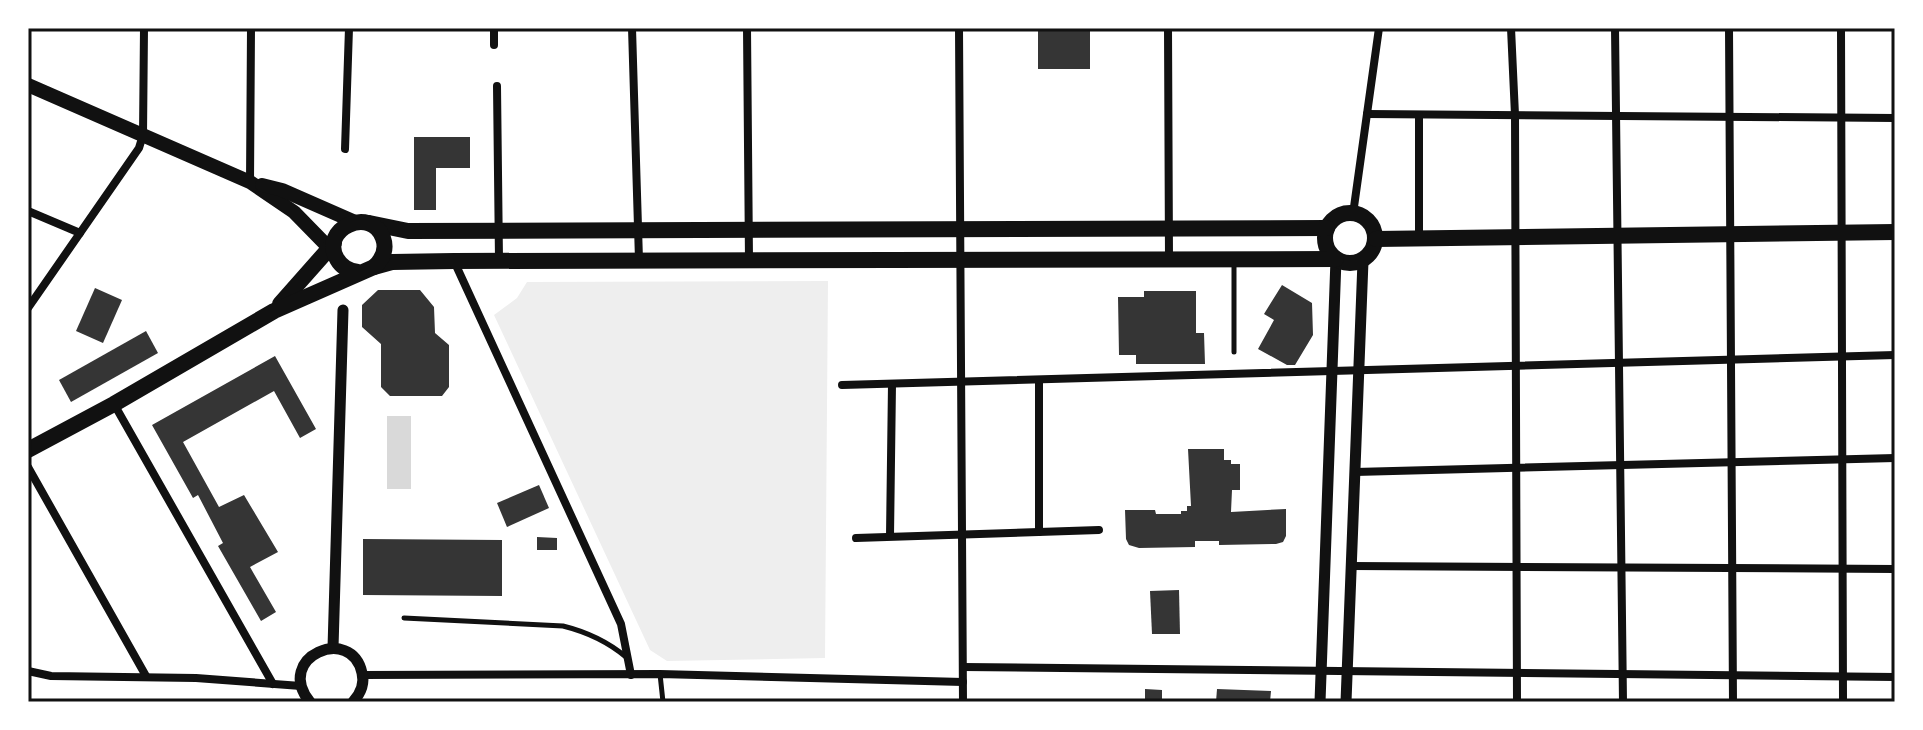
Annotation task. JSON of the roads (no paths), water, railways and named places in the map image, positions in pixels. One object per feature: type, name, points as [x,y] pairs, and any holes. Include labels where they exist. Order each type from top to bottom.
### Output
[{"type":"highway","points":[[28,450],[274,311],[366,270],[392,262],[1336,259],[1344,263],[1363,261],[1374,248],[1376,239],[1366,219],[1353,214],[1338,217],[1327,228],[1326,245],[1336,259]]},
{"type":"highway","points":[[274,311],[332,248],[341,229],[362,222],[408,231],[1327,228]]},
{"type":"highway","points":[[332,248],[343,266],[366,270],[383,257],[384,245],[380,232],[362,222]]},
{"type":"highway","points":[[1376,239],[1895,232]]},
{"type":"main road","points":[[28,85],[250,182],[282,190],[362,222]]},
{"type":"main road","points":[[250,182],[304,220],[332,248]]},
{"type":"street","points":[[28,308],[133,160],[143,135],[144,28]]},
{"type":"street","points":[[250,182],[251,28]]},
{"type":"street","points":[[345,149],[349,28]]},
{"type":"street","points":[[494,28],[494,45]]},
{"type":"street","points":[[632,28],[639,261]]},
{"type":"street","points":[[747,28],[749,261]]},
{"type":"street","points":[[959,28],[963,702]]},
{"type":"street","points":[[1168,28],[1169,260]]},
{"type":"street","points":[[1353,214],[1379,28]]},
{"type":"street","points":[[1511,28],[1515,115],[1517,702]]},
{"type":"street","points":[[1615,28],[1623,702]]},
{"type":"street","points":[[1729,28],[1733,702]]},
{"type":"street","points":[[1841,28],[1843,702]]},
{"type":"street","points":[[497,86],[499,261]]},
{"type":"street","points":[[1367,114],[1895,118]]},
{"type":"street","points":[[1419,115],[1419,238]]},
{"type":"street","points":[[28,211],[80,233]]},
{"type":"street","points":[[1320,702],[1336,259]]},
{"type":"street","points":[[454,261],[621,624],[631,675]]},
{"type":"street","points":[[1346,702],[1363,261]]},
{"type":"street","points":[[333,648],[343,310]]},
{"type":"street","points":[[842,385],[1895,355]]},
{"type":"street","points":[[1039,380],[1039,532]]},
{"type":"street","points":[[890,536],[892,384]]},
{"type":"street","points":[[114,404],[273,684]]},
{"type":"street","points":[[1355,472],[1895,458]]},
{"type":"street","points":[[28,467],[146,676]]},
{"type":"street","points":[[856,538],[1099,530]]},
{"type":"street","points":[[1351,566],[1895,569]]},
{"type":"street","points":[[310,702],[301,686],[300,677],[308,659],[315,653],[333,648],[344,650],[360,665],[363,686],[353,702]]},
{"type":"street","points":[[963,667],[1895,677]]},
{"type":"street","points":[[28,671],[51,676],[146,676],[301,686]]},
{"type":"street","points":[[363,675],[660,674],[963,682]]},
{"type":"lane","points":[[1234,260],[1234,352]]},
{"type":"lane","points":[[404,618],[563,626],[586,632],[611,645],[629,660]]},
{"type":"lane","points":[[660,674],[663,702]]}]
